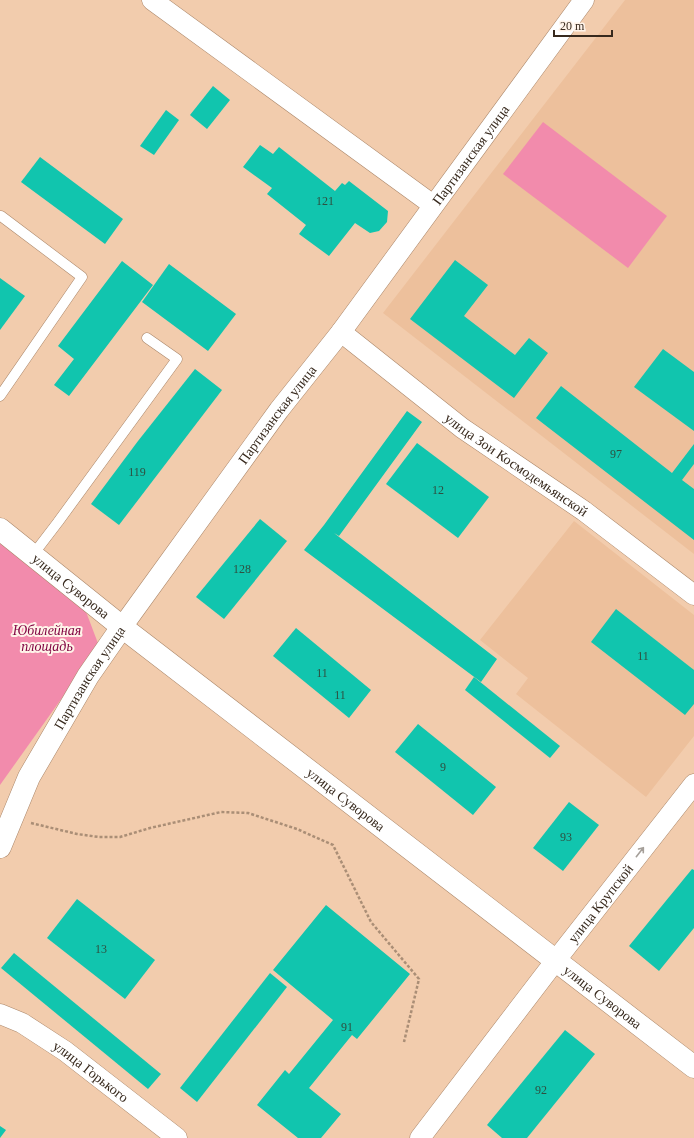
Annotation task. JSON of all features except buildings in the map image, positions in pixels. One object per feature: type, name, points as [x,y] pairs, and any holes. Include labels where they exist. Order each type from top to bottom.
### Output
[{"type":"main road","name":"улица Суворова","points":[[0,529],[122,627],[694,1066]]},
{"type":"main road","name":"Партизанская улица","points":[[0,847],[29,777],[88,676],[122,627]]},
{"type":"street","points":[[152,0],[433,205]]},
{"type":"street","name":"Партизанская улица","points":[[122,627],[279,410],[341,332],[584,0]]},
{"type":"street","name":"улица Зои Космодемьянской","points":[[341,332],[462,428],[584,511],[694,595]]},
{"type":"street","name":"улица Крупской","points":[[420,1138],[556,960],[694,784]]},
{"type":"street","name":"улица Горького","points":[[0,1014],[22,1023],[65,1051],[177,1138]]},
{"type":"lane","points":[[0,396],[82,277],[1,216]]},
{"type":"lane","points":[[32,556],[177,359],[147,338]]},
{"type":"path","points":[[12,818],[77,834],[99,837],[120,837],[150,828],[221,812],[248,813],[297,829],[333,845],[372,922],[418,979],[404,1042]]},
{"type":"shaded area","points":[[625,0],[694,0],[694,554],[383,313]]},
{"type":"shaded area","points":[[574,521],[694,615],[694,736],[646,797],[516,694],[528,678],[480,640]]},
{"type":"green space","points":[[543,122],[667,216],[628,268],[503,174]]},
{"type":"green space","name":"Юбилейная площадь","points":[[0,543],[85,609],[99,646],[0,785]]}]
